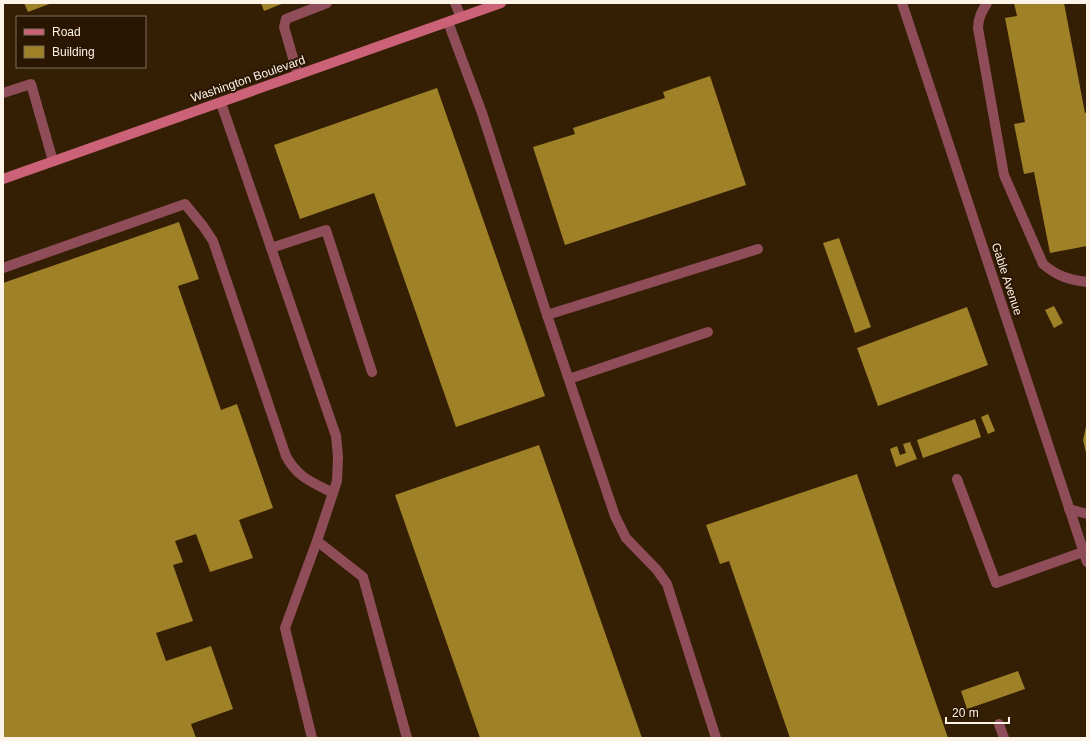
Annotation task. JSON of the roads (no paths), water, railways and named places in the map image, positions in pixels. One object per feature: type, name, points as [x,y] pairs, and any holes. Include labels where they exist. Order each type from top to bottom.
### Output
[{"type":"main road","name":"Washington Boulevard","points":[[3,179],[501,3]]},
{"type":"street","points":[[298,75],[284,27],[286,19],[327,3]]},
{"type":"street","points":[[455,3],[461,17]]},
{"type":"street","name":"Gable Avenue","points":[[902,3],[1087,562]]},
{"type":"street","points":[[987,3],[978,21],[978,28],[1004,175],[1043,264],[1052,271],[1070,280],[1087,282]]},
{"type":"street","points":[[448,22],[482,113],[568,379],[615,516],[626,538],[657,570],[667,584],[716,738]]},
{"type":"street","points":[[3,93],[31,84],[53,162]]},
{"type":"street","points":[[221,103],[336,436],[338,457],[337,481],[285,628],[312,738]]},
{"type":"street","points":[[3,268],[185,204],[213,241],[286,456],[292,467],[302,477],[333,493]]},
{"type":"street","points":[[271,248],[326,230],[372,372]]},
{"type":"street","points":[[547,315],[758,249]]},
{"type":"street","points":[[568,379],[708,332]]},
{"type":"street","points":[[957,479],[996,583],[1083,552]]},
{"type":"street","points":[[1069,509],[1087,514]]},
{"type":"street","points":[[317,541],[363,577],[407,738]]},
{"type":"street","points":[[999,724],[1004,738]]}]
